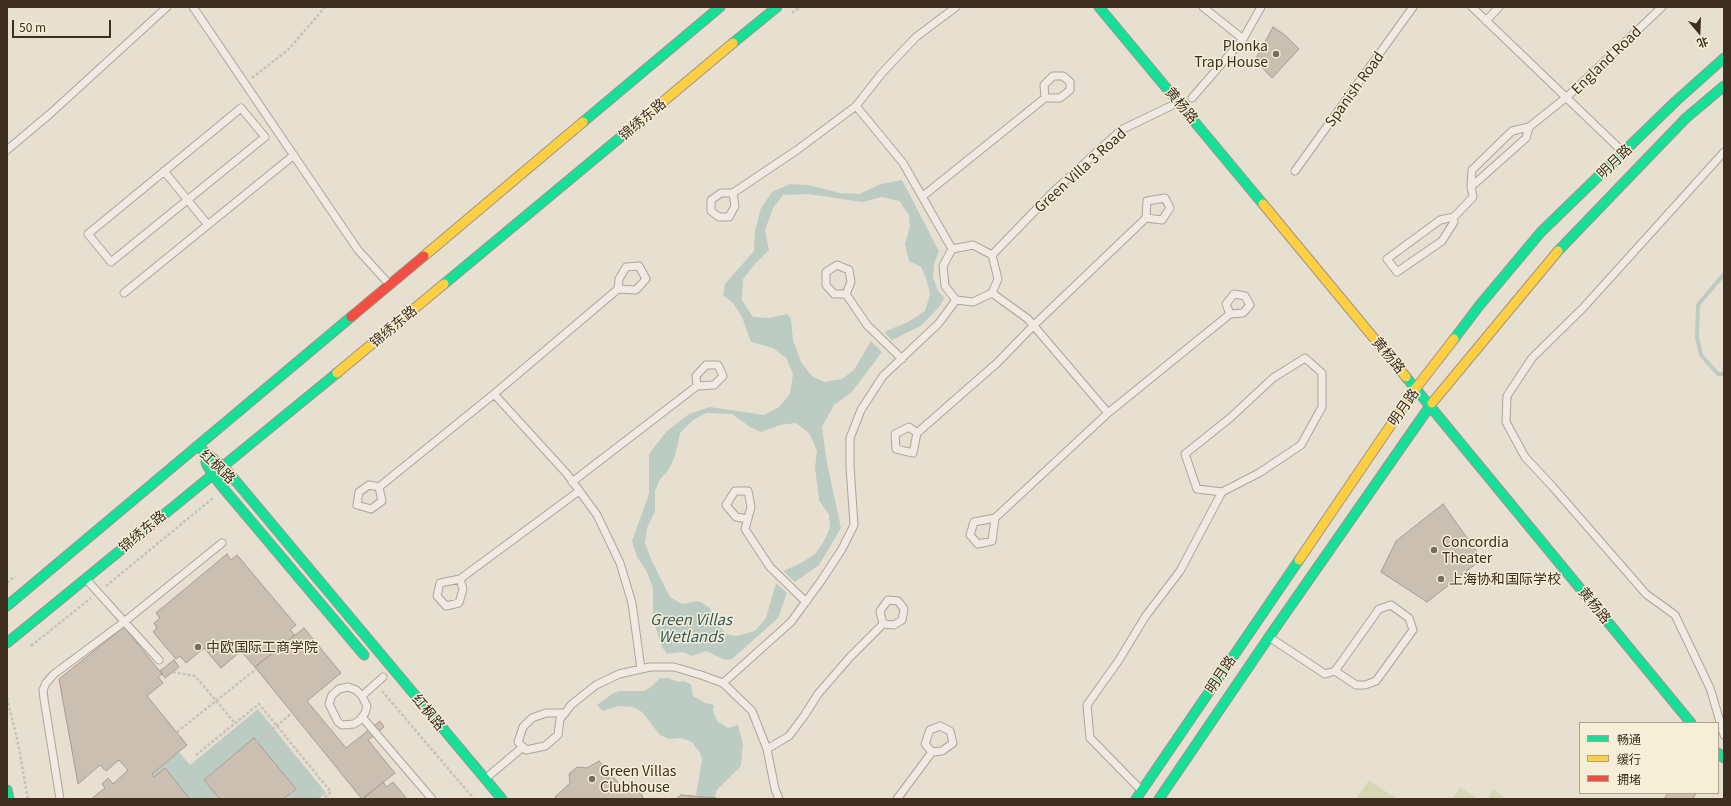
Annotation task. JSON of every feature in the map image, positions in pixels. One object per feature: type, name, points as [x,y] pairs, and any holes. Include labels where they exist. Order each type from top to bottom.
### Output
[{"type":"street","points":[[7,606],[720,7]]},
{"type":"street","name":"锦绣东路","points":[[7,643],[212,474],[224,467],[778,7]]},
{"type":"street","name":"黄杨路","points":[[1099,7],[1180,101],[1690,722]]},
{"type":"street","name":"明月路","points":[[1136,799],[1416,388],[1479,306],[1541,232],[1676,101],[1724,58]]},
{"type":"street","name":"明月路","points":[[1159,799],[1269,637],[1430,406],[1558,250],[1686,118],[1724,86]]},
{"type":"street","name":"红枫路","points":[[197,446],[224,467],[502,799]]},
{"type":"street","name":"红枫路","points":[[197,446],[212,474],[368,659]]},
{"type":"street","points":[[7,790],[9,799]]},
{"type":"lane","points":[[7,150],[51,113],[167,7]]},
{"type":"lane","points":[[193,7],[358,250],[390,284]]},
{"type":"lane","points":[[733,193],[797,150],[856,106],[882,73],[916,37],[956,7]]},
{"type":"lane","points":[[1203,7],[1242,38]]},
{"type":"lane","points":[[1192,98],[1242,38],[1260,7]]},
{"type":"lane","name":"Spanish Road","points":[[1296,171],[1413,7]]},
{"type":"lane","points":[[1472,7],[1623,152]]},
{"type":"lane","points":[[1486,21],[1499,7]]},
{"type":"lane","name":"England Road","points":[[1529,127],[1567,97],[1662,7]]},
{"type":"lane","points":[[923,196],[1045,98]]},
{"type":"lane","name":"Green Villa 3 Road","points":[[992,256],[1054,190],[1121,130],[1180,101]]},
{"type":"lane","points":[[856,106],[903,163],[952,249]]},
{"type":"lane","points":[[241,108],[265,137],[111,262],[88,234],[164,171],[241,108]]},
{"type":"lane","points":[[1454,222],[1442,241],[1397,272],[1387,259],[1440,220],[1454,217],[1473,197],[1472,187],[1472,170],[1512,131],[1529,127],[1526,138],[1472,187]]},
{"type":"lane","points":[[1724,152],[1583,308],[1532,358],[1508,396],[1506,422],[1525,458],[1552,486],[1646,594],[1675,615],[1710,688],[1722,718],[1724,735]]},
{"type":"lane","points":[[124,293],[294,155]]},
{"type":"lane","points":[[164,171],[208,225]]},
{"type":"lane","points":[[917,433],[997,363],[1034,325],[1146,218]]},
{"type":"lane","points":[[973,245],[992,256],[998,279],[992,293],[973,302],[956,300],[945,286],[943,266],[952,249],[973,245]]},
{"type":"lane","points":[[838,265],[850,270],[852,282],[846,294],[834,294],[826,285],[826,272],[838,265]]},
{"type":"lane","points":[[379,487],[494,394],[618,289]]},
{"type":"lane","points":[[992,293],[1028,318],[1108,414]]},
{"type":"lane","points":[[846,294],[867,325],[902,359]]},
{"type":"lane","points":[[723,683],[791,622],[837,555],[854,525],[850,466],[850,438],[861,410],[883,376],[939,323],[956,300]]},
{"type":"lane","points":[[994,518],[1108,414],[1230,314]]},
{"type":"lane","points":[[1142,790],[1090,738],[1087,705],[1119,660],[1145,617],[1180,571],[1222,492],[1259,473],[1301,445],[1322,407],[1322,373],[1305,358],[1273,378],[1230,418],[1185,454],[1197,489],[1222,492]]},
{"type":"lane","points":[[572,482],[697,386]]},
{"type":"lane","points":[[494,394],[572,482],[597,515],[620,563],[632,603],[641,669]]},
{"type":"lane","points":[[460,579],[579,491]]},
{"type":"lane","points":[[748,519],[745,529],[770,567],[806,602]]},
{"type":"lane","points":[[60,799],[43,690],[46,683],[54,674],[124,622],[222,544]]},
{"type":"lane","points":[[85,578],[159,660]]},
{"type":"lane","points":[[1269,637],[1325,674],[1335,671],[1379,609],[1391,605],[1410,618],[1412,630],[1376,681],[1365,685],[1356,685],[1335,671]]},
{"type":"lane","points":[[767,749],[788,736],[804,716],[818,694],[850,657],[882,624]]},
{"type":"lane","points":[[565,713],[546,713],[532,718],[523,727],[518,742],[526,750],[545,746],[558,734],[560,719],[565,713],[571,705],[596,685],[619,674],[650,667],[674,667],[723,683],[752,712],[767,749],[775,789],[779,799]]},
{"type":"lane","points":[[362,696],[383,677]]},
{"type":"lane","points":[[348,687],[356,690],[362,696],[367,706],[366,713],[354,724],[342,725],[335,718],[329,704],[332,695],[339,689],[348,687]]},
{"type":"lane","points":[[362,718],[432,799]]},
{"type":"lane","points":[[485,779],[523,746]]},
{"type":"lane","points":[[897,799],[932,752]]},
{"type":"path","points":[[245,84],[289,49],[325,7]]},
{"type":"path","points":[[159,660],[172,672],[195,676],[235,723]]},
{"type":"path","points":[[177,732],[256,669]]},
{"type":"path","points":[[7,698],[18,743],[28,799]]},
{"type":"path","points":[[196,755],[259,704],[331,792],[323,799]]},
{"type":"path","points":[[257,742],[292,713]]},
{"type":"path","points":[[292,792],[298,799]]},
{"type":"green space","points":[[1369,780],[1379,787],[1397,799],[1356,799]]},
{"type":"green space","points":[[1460,787],[1477,799],[1453,799]]},
{"type":"green space","points":[[1493,789],[1506,799],[1488,799]]},
{"type":"water","name":"Green Villas Wetlands","points":[[902,180],[939,251],[934,264],[933,277],[938,291],[944,298],[940,306],[921,326],[892,340],[884,332],[908,322],[925,311],[930,294],[927,281],[921,267],[909,261],[905,244],[910,227],[909,215],[899,201],[882,197],[862,202],[808,194],[783,195],[773,208],[765,230],[769,250],[743,279],[742,300],[753,317],[769,318],[787,314],[791,319],[793,340],[801,362],[812,376],[824,382],[842,379],[854,370],[871,341],[882,352],[852,392],[834,405],[822,427],[827,463],[841,528],[819,565],[795,582],[783,571],[801,563],[815,554],[823,543],[830,528],[829,515],[819,500],[815,468],[817,451],[809,433],[796,423],[780,425],[761,432],[750,427],[732,414],[706,413],[693,420],[680,433],[675,456],[669,469],[659,481],[655,491],[655,511],[647,528],[645,543],[651,559],[670,597],[682,604],[699,601],[710,608],[716,622],[726,634],[736,636],[755,631],[766,618],[776,583],[787,593],[778,618],[732,659],[725,660],[706,651],[692,656],[683,652],[667,654],[662,647],[653,619],[653,588],[646,570],[637,557],[632,541],[649,494],[649,454],[667,431],[689,414],[710,407],[764,415],[779,407],[790,394],[793,374],[786,358],[773,348],[751,342],[742,317],[733,303],[723,295],[725,284],[754,251],[755,231],[761,208],[772,192],[790,184],[808,185],[840,193],[859,194],[881,184]]},
{"type":"water","points":[[660,678],[668,678],[691,684],[693,696],[705,703],[714,705],[713,711],[718,722],[728,728],[738,725],[743,744],[741,766],[716,791],[715,798],[696,795],[702,760],[700,753],[692,742],[681,738],[669,739],[660,735],[642,712],[633,707],[618,706],[603,711],[597,705],[612,694],[619,691],[643,691],[650,688]]},
{"type":"water","points":[[258,709],[326,793],[318,799],[283,799],[296,789],[254,738],[204,780],[220,799],[190,799],[165,768],[154,777],[152,774],[179,752],[190,765]]},
{"type":"building","name":"Plonka Trap House","points":[[1273,27],[1285,35],[1299,49],[1272,78],[1255,60]]},
{"type":"building","name":"Concordia Theater","points":[[1443,504],[1482,559],[1427,602],[1381,572],[1396,541]]},
{"type":"building","points":[[227,554],[231,560],[237,555],[296,625],[290,630],[295,635],[255,667],[241,651],[221,668],[204,648],[186,663],[180,656],[176,659],[153,632],[157,628],[154,623],[160,618],[156,613]]},
{"type":"building","points":[[124,627],[162,674],[158,677],[163,683],[147,696],[187,745],[152,774],[154,777],[165,768],[190,799],[91,799],[105,788],[102,784],[108,778],[113,784],[128,770],[119,760],[106,771],[100,765],[78,784],[59,679]]},
{"type":"building","points":[[304,628],[341,673],[307,701],[346,748],[380,721],[384,727],[368,740],[395,773],[362,799],[255,667]]},
{"type":"building","points":[[174,660],[179,667],[165,678],[160,671]]},
{"type":"building","points":[[254,738],[296,789],[283,799],[220,799],[204,780]]},
{"type":"building","name":"Green Villas Clubhouse","points":[[599,761],[624,789],[634,790],[642,795],[643,799],[557,799],[555,797],[570,783],[569,774],[577,767],[587,768]]},
{"type":"building","points":[[383,782],[387,787],[393,782],[407,799],[363,799]]},
{"type":"building","points":[[1667,794],[1696,794],[1693,799],[1664,799]]},
{"type":"building","points":[[681,795],[716,798],[676,799]]},
{"type":"waterway","points":[[1724,274],[1698,305],[1697,337],[1701,355],[1718,374],[1724,374]]},
{"type":"traffic: fast","points":[[583,122],[720,7]]},
{"type":"traffic: fast","points":[[733,43],[777,7]]},
{"type":"traffic: fast","points":[[1099,7],[1263,204]]},
{"type":"traffic: fast","points":[[1454,339],[1479,306],[1541,232],[1676,101],[1724,58]]},
{"type":"traffic: fast","points":[[1558,251],[1686,118],[1724,86]]},
{"type":"traffic: fast","points":[[444,284],[640,121]]},
{"type":"traffic: fast","points":[[7,606],[351,317]]},
{"type":"traffic: fast","points":[[7,643],[337,373]]},
{"type":"traffic: fast","points":[[1406,377],[1690,722]]},
{"type":"traffic: fast","points":[[1159,799],[1269,637],[1432,403]]},
{"type":"traffic: fast","points":[[197,446],[224,467],[502,799]]},
{"type":"traffic: fast","points":[[206,463],[212,474],[224,489],[364,655]]},
{"type":"traffic: fast","points":[[1136,799],[1299,560]]},
{"type":"traffic: fast","points":[[1719,754],[1724,758]]},
{"type":"traffic: fast","points":[[7,790],[9,799]]},
{"type":"traffic: slow","points":[[640,121],[733,43]]},
{"type":"traffic: slow","points":[[424,256],[583,122]]},
{"type":"traffic: slow","points":[[1263,204],[1406,377]]},
{"type":"traffic: slow","points":[[1432,403],[1558,251]]},
{"type":"traffic: slow","points":[[337,373],[444,284]]},
{"type":"traffic: slow","points":[[1299,560],[1416,388],[1454,339]]},
{"type":"traffic: jam","points":[[351,317],[424,256]]},
{"type":"place","name":"Plonka Trap House","points":[[1276,54]]},
{"type":"place","name":"Concordia Theater","points":[[1434,550]]},
{"type":"place","name":"上海协和国际学校","points":[[1441,579]]},
{"type":"place","name":"中欧国际工商学院","points":[[198,647]]},
{"type":"place","name":"Green Villas Clubhouse","points":[[592,779]]}]
